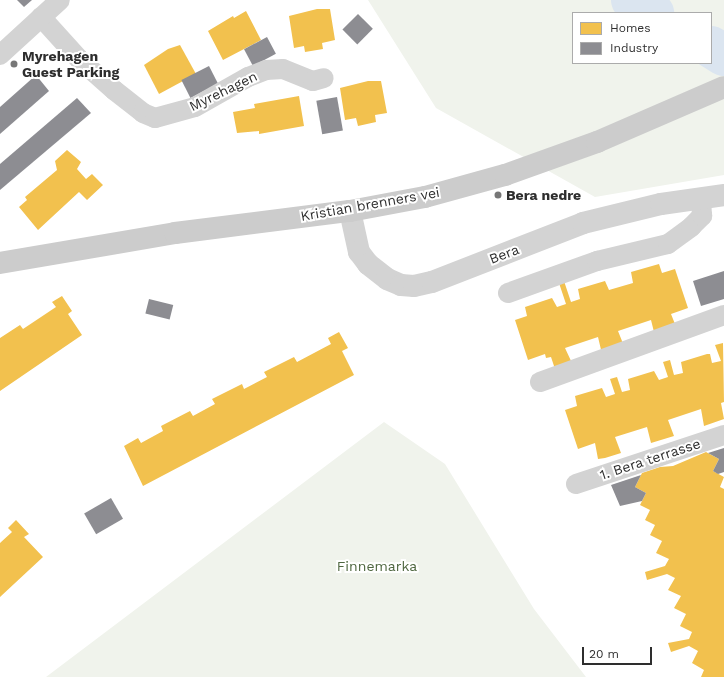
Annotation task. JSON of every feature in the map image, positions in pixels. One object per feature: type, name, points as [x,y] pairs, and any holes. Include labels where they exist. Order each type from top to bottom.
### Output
[{"type":"main road","name":"Kristian brenners vei","points":[[0,263],[175,233],[350,211],[425,197],[505,175],[597,142],[724,87]]},
{"type":"street","points":[[0,55],[60,0]]},
{"type":"street","name":"Myrehagen","points":[[40,17],[80,59],[114,90],[142,113],[155,118],[195,107],[248,77],[266,70],[283,69],[313,81],[324,78]]},
{"type":"street","name":"Bera","points":[[350,211],[359,252],[368,264],[387,279],[401,285],[414,286],[432,282],[583,223],[661,204],[724,195]]},
{"type":"street","points":[[508,293],[597,261],[668,244],[692,228],[702,216],[701,198]]},
{"type":"street","points":[[540,382],[724,315]]},
{"type":"street","name":"1. Bera terrasse","points":[[576,484],[724,435]]},
{"type":"green space","points":[[368,0],[724,0],[724,175],[595,197],[436,108]]},
{"type":"green space","name":"Finnemarka","points":[[384,422],[445,464],[534,609],[586,677],[46,677]]},
{"type":"building: Homes","points":[[317,9],[330,9],[335,40],[322,43],[323,49],[305,52],[304,46],[294,48],[289,16]]},
{"type":"building: Homes","points":[[246,11],[261,40],[223,60],[208,31],[233,16],[234,18]]},
{"type":"building: Homes","points":[[180,45],[196,74],[159,94],[144,65],[168,49]]},
{"type":"building: Homes","points":[[368,81],[381,81],[387,113],[375,115],[376,122],[358,126],[356,118],[345,120],[340,88]]},
{"type":"building: Homes","points":[[299,96],[304,126],[259,134],[259,131],[237,133],[233,112],[255,108],[254,104]]},
{"type":"building: Homes","points":[[67,150],[81,162],[77,169],[86,179],[92,174],[103,185],[87,200],[79,192],[38,230],[19,207],[27,200],[25,197],[57,170],[55,161]]},
{"type":"building: Homes","points":[[659,264],[662,273],[675,269],[688,308],[671,314],[677,329],[655,336],[651,320],[618,331],[624,346],[602,354],[598,337],[565,348],[572,363],[555,369],[551,357],[546,358],[545,354],[528,360],[515,320],[527,316],[525,307],[552,298],[557,307],[566,304],[559,283],[564,281],[571,302],[580,299],[578,289],[605,281],[609,290],[633,283],[631,272]]},
{"type":"building: Homes","points":[[62,296],[72,311],[68,314],[82,335],[0,391],[0,338],[20,325],[23,329],[56,307],[52,302]]},
{"type":"building: Homes","points":[[339,332],[348,348],[342,351],[354,375],[143,486],[124,446],[138,438],[141,443],[163,431],[161,426],[190,411],[193,416],[215,404],[212,399],[242,384],[244,389],[267,377],[264,372],[294,357],[297,362],[331,344],[328,338]]},
{"type":"building: Homes","points":[[723,343],[724,402],[721,403],[724,419],[704,426],[701,409],[668,420],[674,436],[651,443],[647,427],[615,437],[621,453],[598,459],[595,443],[578,449],[565,410],[577,406],[575,396],[602,388],[606,397],[615,394],[610,379],[617,377],[622,392],[630,390],[628,379],[654,371],[659,380],[668,377],[663,362],[670,360],[674,375],[683,373],[681,362],[707,354],[710,354],[712,363],[721,361],[715,345]]},
{"type":"building: Homes","points":[[706,452],[719,459],[713,471],[724,477],[720,487],[724,489],[724,677],[701,677],[704,670],[692,663],[698,651],[689,646],[671,652],[668,643],[689,639],[692,632],[680,626],[686,614],[674,608],[681,596],[668,590],[675,578],[667,574],[647,580],[645,572],[665,566],[669,559],[656,553],[662,541],[650,535],[655,525],[645,520],[650,510],[640,505],[646,493],[635,487],[642,473],[660,467],[673,466]]},
{"type":"building: Homes","points":[[16,520],[29,534],[24,537],[43,557],[0,597],[0,543],[12,532],[8,528]]},
{"type":"building: Industry","points":[[17,0],[32,0],[24,7]]},
{"type":"building: Industry","points":[[358,14],[373,29],[357,44],[342,30]]},
{"type":"building: Industry","points":[[267,37],[276,54],[253,66],[244,49]]},
{"type":"building: Industry","points":[[209,66],[218,84],[190,98],[181,80]]},
{"type":"building: Industry","points":[[36,75],[49,91],[0,134],[0,107]]},
{"type":"building: Industry","points":[[337,97],[343,130],[322,134],[316,101]]},
{"type":"building: Industry","points":[[77,98],[91,113],[0,190],[0,164]]},
{"type":"building: Industry","points":[[724,271],[724,299],[701,306],[693,281]]},
{"type":"building: Industry","points":[[149,299],[173,305],[170,320],[145,314]]},
{"type":"building: Industry","points":[[724,448],[724,472],[718,474],[713,471],[719,459],[708,453]]},
{"type":"building: Industry","points":[[641,475],[635,487],[646,493],[642,501],[620,506],[611,485]]},
{"type":"building: Industry","points":[[111,498],[123,519],[96,534],[84,514]]},
{"type":"waterway","points":[[632,0],[651,12]]},
{"type":"waterway","points":[[712,48],[724,55]]},
{"type":"place","name":"Myrehagen Guest Parking","points":[[14,64]]},
{"type":"place","name":"Bera nedre","points":[[498,195]]}]
